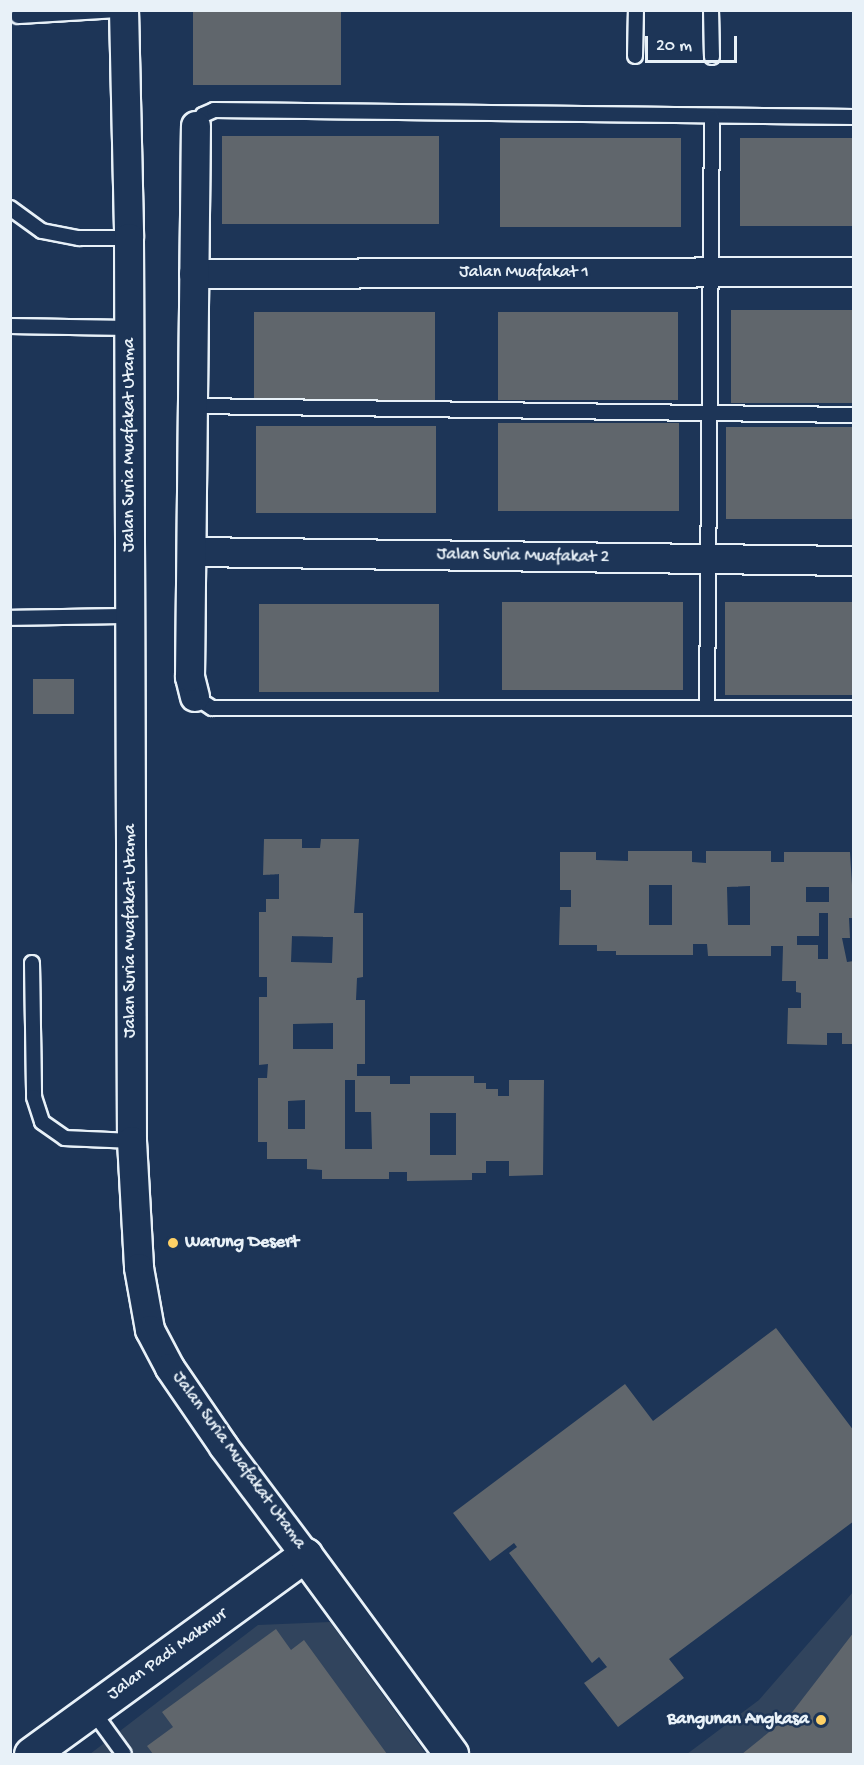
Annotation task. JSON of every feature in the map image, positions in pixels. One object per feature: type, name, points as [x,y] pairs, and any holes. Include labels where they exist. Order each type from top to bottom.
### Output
[{"type":"street","name":"Jalan Suria Muafakat Utama","points":[[124,10],[129,238],[132,1141],[139,1268],[150,1330],[170,1368],[224,1447],[451,1755]]},
{"type":"street","points":[[195,697],[190,677],[196,126]]},
{"type":"street","name":"Jalan Muafakat 1","points":[[194,274],[854,272]]},
{"type":"street","name":"Jalan Suria Muafakat 2","points":[[192,552],[854,561]]},
{"type":"street","name":"Jalan Padi Makmur","points":[[31,1755],[305,1555]]},
{"type":"lane","points":[[18,15],[115,10]]},
{"type":"lane","points":[[635,56],[636,10]]},
{"type":"lane","points":[[711,10],[712,57]]},
{"type":"lane","points":[[196,126],[202,115],[214,110],[854,117]]},
{"type":"lane","points":[[707,708],[711,558],[712,117]]},
{"type":"lane","points":[[10,208],[42,231],[79,238],[129,238]]},
{"type":"lane","points":[[10,326],[129,328]]},
{"type":"lane","points":[[192,406],[854,415]]},
{"type":"lane","points":[[10,618],[130,616]]},
{"type":"lane","points":[[195,697],[212,708],[854,708]]},
{"type":"lane","points":[[32,963],[34,1097],[42,1122],[65,1138],[132,1141]]},
{"type":"lane","points":[[92,1710],[124,1755]]},
{"type":"shaded area","points":[[853,1592],[853,1754],[687,1754],[759,1700]]},
{"type":"shaded area","points":[[330,1622],[426,1754],[90,1754],[258,1625]]},
{"type":"building","points":[[193,10],[341,10],[341,85],[193,85]]},
{"type":"building","points":[[222,136],[439,136],[439,224],[222,224]]},
{"type":"building","points":[[500,138],[681,138],[681,227],[500,227]]},
{"type":"building","points":[[740,138],[854,138],[854,226],[740,226]]},
{"type":"building","points":[[731,310],[854,310],[854,403],[731,403]]},
{"type":"building","points":[[254,312],[435,312],[435,400],[254,400]]},
{"type":"building","points":[[498,312],[678,312],[678,400],[498,400]]},
{"type":"building","points":[[498,423],[679,423],[679,511],[498,511]]},
{"type":"building","points":[[256,426],[436,426],[436,513],[256,513]]},
{"type":"building","points":[[726,427],[854,427],[854,519],[726,519]]},
{"type":"building","points":[[502,602],[683,602],[683,690],[502,690]]},
{"type":"building","points":[[725,602],[854,602],[854,695],[725,695]]},
{"type":"building","points":[[259,604],[439,604],[439,692],[259,692]]},
{"type":"building","points":[[33,679],[74,679],[74,714],[33,714]]},
{"type":"building","points":[[264,839],[302,839],[302,848],[320,848],[321,839],[359,839],[354,913],[363,913],[363,977],[357,978],[356,1000],[365,1000],[365,1064],[357,1064],[357,1076],[390,1076],[390,1084],[410,1084],[410,1076],[474,1076],[474,1083],[486,1083],[486,1089],[498,1089],[498,1096],[509,1096],[509,1080],[544,1080],[543,1175],[509,1176],[509,1161],[486,1161],[486,1173],[472,1173],[472,1180],[407,1181],[407,1172],[389,1172],[389,1179],[322,1179],[322,1170],[307,1169],[307,1159],[267,1159],[267,1142],[258,1142],[258,1078],[267,1078],[268,1064],[259,1065],[259,997],[267,997],[267,977],[259,977],[259,912],[266,912],[266,899],[279,899],[279,874],[263,875]],"holes":[[[292,936],[333,937],[332,963],[291,962]],[[333,1023],[333,1049],[293,1049],[293,1024]],[[345,1080],[355,1080],[355,1112],[371,1112],[372,1149],[345,1149]],[[305,1100],[305,1129],[288,1129],[288,1101]],[[430,1113],[456,1113],[456,1155],[430,1155]]]},
{"type":"building","points":[[628,851],[692,851],[692,862],[706,863],[706,851],[771,851],[771,862],[784,862],[784,852],[850,852],[854,918],[849,918],[850,938],[842,938],[847,962],[854,961],[854,1044],[842,1044],[842,1033],[827,1033],[827,1045],[787,1044],[788,1008],[801,1008],[801,993],[796,992],[796,981],[782,981],[783,946],[771,946],[771,956],[708,956],[707,944],[693,944],[693,955],[616,955],[616,951],[597,951],[597,945],[559,945],[560,907],[571,907],[571,890],[560,890],[560,852],[596,852],[596,860],[628,861]],"holes":[[[649,885],[672,885],[672,925],[649,925]],[[750,886],[750,925],[728,925],[727,887]],[[806,887],[829,887],[829,902],[806,902]],[[819,913],[828,913],[828,959],[818,959],[818,945],[797,945],[797,936],[819,936]]]},
{"type":"building","points":[[776,1328],[854,1431],[854,1521],[669,1659],[684,1678],[618,1727],[584,1683],[607,1667],[599,1657],[592,1663],[509,1553],[517,1547],[514,1543],[490,1561],[453,1513],[625,1384],[653,1421]]},
{"type":"building","points":[[276,1629],[291,1650],[304,1640],[387,1754],[153,1754],[147,1746],[173,1727],[162,1712]]},
{"type":"building","points":[[854,1632],[854,1754],[742,1754],[790,1715]]},
{"type":"place","name":"Warung Desert","points":[[173,1243]]},
{"type":"place","name":"Bangunan Angkasa","points":[[821,1720]]}]
